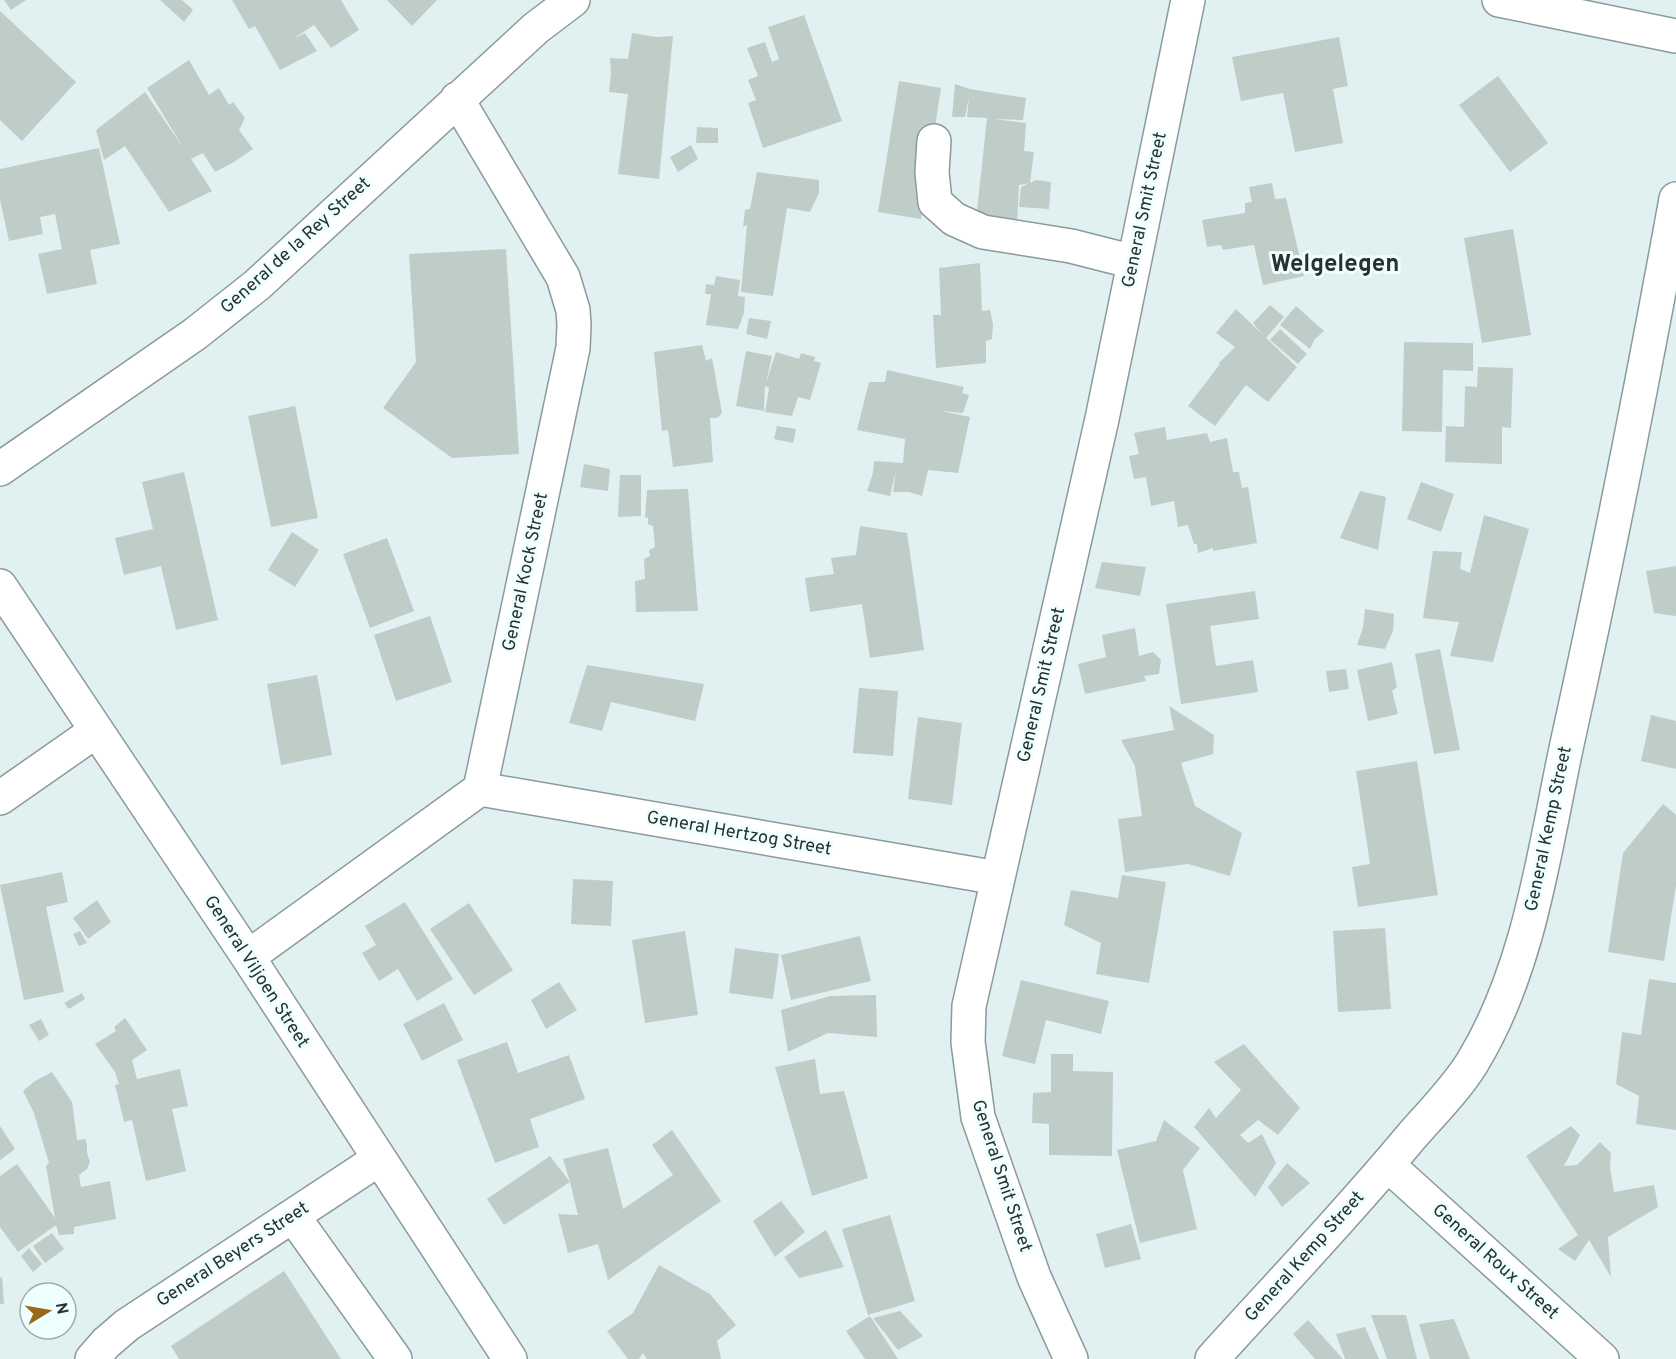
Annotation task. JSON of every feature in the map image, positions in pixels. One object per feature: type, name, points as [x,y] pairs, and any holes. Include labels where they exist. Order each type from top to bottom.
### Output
[{"type":"street","name":"General de la Rey Street","points":[[0,469],[195,334],[257,285],[457,99],[536,28],[573,0]]},
{"type":"street","name":"General Smit Street","points":[[1071,1359],[1034,1277],[978,1117],[968,1042],[969,1006],[1100,430],[1188,0]]},
{"type":"street","points":[[1498,0],[1676,36]]},
{"type":"street","name":"General Kock Street","points":[[457,99],[554,260],[567,290],[574,325],[573,348],[480,789]]},
{"type":"street","points":[[934,141],[932,172],[935,202],[954,219],[983,232],[1071,246],[1134,262]]},
{"type":"street","name":"General Kemp Street","points":[[1212,1359],[1388,1165],[1470,1067],[1488,1034],[1516,967],[1528,926],[1577,700],[1676,199]]},
{"type":"street","name":"General Viljoen Street","points":[[0,586],[248,957],[505,1357]]},
{"type":"street","points":[[0,798],[96,731]]},
{"type":"street","points":[[248,957],[480,789]]},
{"type":"street","name":"General Hertzog Street","points":[[480,789],[998,878]]},
{"type":"street","name":"General Beyers Street","points":[[92,1359],[127,1325],[379,1159]]},
{"type":"street","name":"General Roux Street","points":[[1388,1165],[1602,1359]]},
{"type":"street","points":[[293,1216],[395,1359]]},
{"type":"building","points":[[4,0],[26,0],[11,10]]},
{"type":"building","points":[[160,0],[182,0],[193,10],[184,22]]},
{"type":"building","points":[[232,0],[341,0],[359,30],[331,48],[314,25],[293,39],[305,33],[317,51],[280,70],[255,26],[249,29]]},
{"type":"building","points":[[387,0],[437,0],[412,26]]},
{"type":"building","points":[[0,11],[76,82],[22,141],[0,120]]},
{"type":"building","points":[[804,15],[842,121],[763,148],[748,103],[756,100],[748,80],[758,76],[747,48],[765,42],[772,62],[779,59],[768,27]]},
{"type":"building","points":[[632,33],[656,37],[673,36],[659,179],[618,174],[628,94],[609,92],[610,58],[628,59]]},
{"type":"building","points":[[1339,37],[1348,86],[1333,89],[1343,143],[1295,152],[1283,93],[1241,101],[1232,57]]},
{"type":"building","points":[[189,60],[209,95],[219,88],[229,105],[233,102],[245,118],[239,130],[253,149],[215,172],[203,153],[191,159],[212,191],[169,212],[125,146],[104,160],[96,130],[145,92],[184,149],[147,88]]},
{"type":"building","points":[[1498,76],[1548,143],[1510,172],[1459,105]]},
{"type":"building","points":[[899,81],[941,88],[921,219],[878,212]]},
{"type":"building","points":[[955,84],[970,89],[1026,98],[1023,120],[994,119],[1026,123],[1024,151],[1034,152],[1030,183],[1019,185],[1017,223],[976,220],[987,118],[967,117],[969,97],[965,117],[952,117]]},
{"type":"building","points":[[697,127],[718,128],[718,143],[696,143]]},
{"type":"building","points":[[691,145],[698,159],[678,172],[670,157]]},
{"type":"building","points":[[99,148],[120,244],[90,250],[97,284],[47,294],[38,254],[62,249],[55,214],[40,217],[43,234],[9,241],[0,200],[0,169]]},
{"type":"building","points":[[757,172],[819,180],[819,193],[810,212],[787,208],[773,296],[741,292],[747,225],[743,227],[745,210],[750,209]]},
{"type":"building","points":[[1036,180],[1051,182],[1049,209],[1019,207],[1021,187]]},
{"type":"building","points":[[1272,183],[1275,199],[1286,198],[1304,276],[1263,285],[1254,245],[1223,250],[1221,245],[1207,247],[1202,220],[1245,213],[1245,203],[1252,202],[1249,187]]},
{"type":"building","points":[[1513,229],[1531,335],[1482,343],[1464,238]]},
{"type":"building","points":[[506,249],[519,454],[452,458],[383,408],[416,362],[409,254]]},
{"type":"building","points":[[980,263],[982,311],[990,310],[993,324],[992,339],[986,341],[986,363],[936,368],[933,315],[941,315],[939,268]]},
{"type":"building","points":[[716,276],[740,280],[738,296],[745,297],[744,313],[738,329],[706,325],[711,294],[705,294],[706,284],[714,285]]},
{"type":"building","points":[[1270,305],[1284,317],[1266,338],[1297,367],[1268,402],[1246,385],[1215,426],[1188,406],[1220,364],[1218,364],[1235,347],[1216,333],[1236,309],[1263,335],[1253,323]]},
{"type":"building","points":[[1296,306],[1324,331],[1315,339],[1310,349],[1280,325]]},
{"type":"building","points":[[749,318],[771,321],[767,339],[746,334]]},
{"type":"building","points":[[1280,329],[1307,354],[1298,364],[1270,340]]},
{"type":"building","points":[[1404,342],[1473,343],[1473,371],[1443,370],[1442,432],[1402,431]]},
{"type":"building","points":[[702,345],[706,361],[712,358],[722,413],[717,418],[710,418],[713,462],[673,467],[668,430],[662,431],[654,352]]},
{"type":"building","points":[[746,351],[772,356],[766,383],[776,352],[799,359],[801,353],[815,357],[814,361],[821,363],[810,400],[798,397],[792,416],[765,412],[769,388],[765,386],[764,411],[736,406]]},
{"type":"building","points":[[1478,367],[1513,368],[1511,428],[1502,427],[1502,464],[1445,462],[1446,426],[1464,427],[1465,386],[1477,387]]},
{"type":"building","points":[[887,370],[964,387],[962,393],[969,395],[963,413],[941,411],[970,417],[958,473],[928,470],[922,496],[909,492],[893,492],[896,470],[890,496],[867,491],[874,461],[903,463],[905,439],[857,430],[869,382],[885,382]]},
{"type":"building","points":[[295,406],[318,518],[271,527],[248,416]]},
{"type":"building","points":[[777,426],[796,429],[793,443],[774,439]]},
{"type":"building","points":[[1165,427],[1167,440],[1207,433],[1210,442],[1227,438],[1233,472],[1239,472],[1242,488],[1248,487],[1257,543],[1213,551],[1213,548],[1198,553],[1197,544],[1194,544],[1188,525],[1178,527],[1174,501],[1151,506],[1146,477],[1134,479],[1129,456],[1139,454],[1134,433]]},
{"type":"building","points":[[584,464],[610,469],[608,491],[580,487]]},
{"type":"building","points":[[184,472],[218,620],[176,630],[161,566],[124,575],[115,538],[153,529],[142,482]]},
{"type":"building","points":[[620,475],[641,475],[641,516],[618,517]]},
{"type":"building","points":[[1421,482],[1454,494],[1441,532],[1407,519]]},
{"type":"building","points":[[688,489],[698,611],[636,612],[635,581],[645,579],[644,559],[650,556],[649,550],[655,547],[653,526],[648,524],[648,517],[645,518],[647,490]]},
{"type":"building","points":[[1360,491],[1386,497],[1378,550],[1340,538]]},
{"type":"building","points":[[1484,515],[1529,529],[1493,662],[1450,656],[1459,622],[1423,618],[1433,551],[1462,552],[1460,569],[1470,573]]},
{"type":"building","points":[[860,526],[907,533],[924,650],[870,658],[862,604],[810,612],[805,578],[834,574],[831,558],[856,555]]},
{"type":"building","points":[[292,532],[319,550],[295,587],[268,570]]},
{"type":"building","points":[[387,538],[414,611],[370,628],[343,554]]},
{"type":"building","points":[[1102,562],[1146,567],[1140,596],[1095,588]]},
{"type":"building","points":[[1676,566],[1676,616],[1654,613],[1646,571]]},
{"type":"building","points":[[1255,591],[1259,619],[1210,626],[1216,666],[1253,660],[1258,692],[1181,704],[1166,604]]},
{"type":"building","points":[[1365,609],[1394,614],[1393,631],[1385,649],[1357,645],[1363,627]]},
{"type":"building","points":[[430,616],[452,682],[396,701],[374,635]]},
{"type":"building","points":[[1135,628],[1139,656],[1153,652],[1161,660],[1159,674],[1144,676],[1146,681],[1085,694],[1078,664],[1106,657],[1102,635]]},
{"type":"building","points":[[1440,649],[1460,750],[1434,754],[1415,654]]},
{"type":"building","points":[[1392,662],[1397,687],[1392,691],[1398,714],[1368,721],[1357,670]]},
{"type":"building","points":[[587,665],[704,684],[695,721],[611,702],[602,731],[569,723]]},
{"type":"building","points":[[1346,669],[1349,689],[1329,692],[1326,671]]},
{"type":"building","points":[[317,675],[332,755],[281,765],[267,684]]},
{"type":"building","points":[[859,688],[898,691],[893,756],[853,753]]},
{"type":"building","points":[[1169,706],[1214,735],[1213,754],[1181,763],[1195,806],[1242,833],[1230,876],[1188,864],[1125,872],[1118,819],[1142,816],[1135,766],[1121,740],[1174,730]]},
{"type":"building","points":[[1651,715],[1676,721],[1676,769],[1641,761]]},
{"type":"building","points":[[918,717],[962,723],[952,805],[908,799]]},
{"type":"building","points":[[1417,761],[1438,895],[1358,907],[1352,867],[1370,864],[1356,771]]},
{"type":"building","points":[[1663,804],[1676,815],[1676,886],[1664,961],[1608,952],[1623,853]]},
{"type":"building","points":[[62,872],[68,902],[46,907],[64,992],[24,1000],[0,885]]},
{"type":"building","points":[[1122,875],[1166,882],[1149,983],[1096,974],[1101,943],[1064,925],[1071,890],[1118,898]]},
{"type":"building","points":[[573,879],[613,881],[611,926],[571,924]]},
{"type":"building","points":[[97,900],[111,922],[88,939],[73,918]]},
{"type":"building","points":[[405,902],[453,979],[417,1001],[398,969],[379,981],[362,953],[376,945],[365,926]]},
{"type":"building","points":[[469,903],[513,970],[474,995],[430,929]]},
{"type":"building","points":[[1385,928],[1391,1009],[1338,1012],[1333,931]]},
{"type":"building","points":[[80,931],[87,943],[79,946],[73,934]]},
{"type":"building","points":[[685,931],[698,1015],[645,1023],[632,940]]},
{"type":"building","points":[[860,936],[871,981],[791,1000],[781,955]]},
{"type":"building","points":[[735,948],[779,954],[773,999],[729,993]]},
{"type":"building","points":[[1649,979],[1676,983],[1676,1130],[1636,1124],[1639,1096],[1616,1084],[1622,1032],[1641,1035]]},
{"type":"building","points":[[1021,980],[1109,1001],[1101,1034],[1046,1020],[1035,1064],[1002,1056]]},
{"type":"building","points":[[559,982],[577,1010],[546,1029],[531,1000]]},
{"type":"building","points":[[82,993],[85,999],[69,1009],[64,1003]]},
{"type":"building","points":[[876,995],[877,1037],[828,1033],[788,1052],[781,1010],[830,996]]},
{"type":"building","points":[[444,1003],[463,1040],[422,1061],[403,1024]]},
{"type":"building","points":[[125,1018],[147,1050],[132,1060],[137,1079],[180,1069],[188,1106],[172,1109],[186,1171],[146,1181],[132,1120],[124,1122],[115,1085],[119,1084],[115,1072],[95,1044],[116,1031],[114,1027]]},
{"type":"building","points":[[41,1019],[49,1035],[39,1041],[29,1025]]},
{"type":"building","points":[[507,1042],[518,1073],[569,1055],[585,1099],[530,1119],[539,1147],[495,1163],[457,1060]]},
{"type":"building","points":[[1244,1044],[1300,1108],[1278,1135],[1258,1120],[1240,1135],[1248,1143],[1262,1134],[1276,1163],[1255,1197],[1194,1127],[1209,1108],[1216,1118],[1241,1090],[1214,1062]]},
{"type":"building","points":[[1051,1054],[1073,1054],[1073,1071],[1113,1072],[1112,1156],[1049,1155],[1049,1124],[1032,1123],[1033,1093],[1051,1092]]},
{"type":"building","points":[[815,1059],[820,1094],[844,1091],[868,1178],[812,1196],[775,1067]]},
{"type":"building","points":[[52,1072],[72,1102],[77,1140],[85,1139],[87,1144],[90,1162],[87,1169],[79,1175],[81,1187],[110,1181],[116,1219],[74,1227],[74,1234],[59,1235],[56,1225],[18,1252],[0,1227],[0,1176],[17,1164],[55,1218],[46,1166],[49,1163],[34,1113],[23,1091]]},
{"type":"building","points":[[1164,1120],[1200,1148],[1183,1170],[1197,1229],[1140,1243],[1117,1150],[1156,1141]]},
{"type":"building","points":[[0,1126],[15,1149],[0,1160]]},
{"type":"building","points":[[1571,1126],[1580,1135],[1564,1166],[1577,1165],[1600,1142],[1611,1153],[1610,1168],[1614,1192],[1654,1185],[1658,1207],[1608,1237],[1611,1277],[1589,1240],[1575,1261],[1558,1249],[1578,1235],[1526,1156]]},
{"type":"building","points":[[672,1130],[721,1201],[608,1280],[598,1244],[568,1253],[558,1214],[578,1215],[563,1159],[608,1148],[623,1209],[673,1175],[652,1145]]},
{"type":"building","points":[[550,1156],[570,1182],[504,1225],[487,1199]]},
{"type":"building","points":[[1287,1163],[1310,1183],[1282,1207],[1268,1187]]},
{"type":"building","points":[[781,1201],[805,1232],[775,1257],[753,1221]]},
{"type":"building","points":[[890,1215],[915,1301],[868,1315],[842,1229]]},
{"type":"building","points":[[1131,1224],[1141,1259],[1105,1268],[1096,1234]]},
{"type":"building","points":[[826,1230],[844,1267],[799,1278],[784,1257]]},
{"type":"building","points":[[52,1233],[64,1249],[45,1263],[33,1246]]},
{"type":"building","points":[[29,1248],[42,1264],[33,1272],[21,1256]]},
{"type":"building","points":[[659,1265],[710,1294],[736,1325],[717,1341],[721,1359],[647,1359],[643,1353],[639,1359],[628,1359],[607,1331],[633,1313]]},
{"type":"building","points":[[284,1271],[341,1359],[179,1359],[171,1346]]},
{"type":"building","points":[[2,1277],[4,1304],[0,1304],[0,1278]]},
{"type":"building","points":[[900,1311],[923,1336],[898,1350],[873,1318]]},
{"type":"building","points":[[1371,1315],[1406,1315],[1417,1359],[1387,1359]]},
{"type":"building","points":[[870,1316],[898,1359],[865,1359],[846,1331]]},
{"type":"building","points":[[1454,1319],[1470,1359],[1430,1359],[1419,1324]]},
{"type":"building","points":[[1308,1320],[1343,1359],[1315,1359],[1293,1334]]},
{"type":"building","points":[[1365,1327],[1379,1359],[1345,1359],[1336,1334]]},
{"type":"district","name":"Welgelegen","points":[[1335,265]]}]
